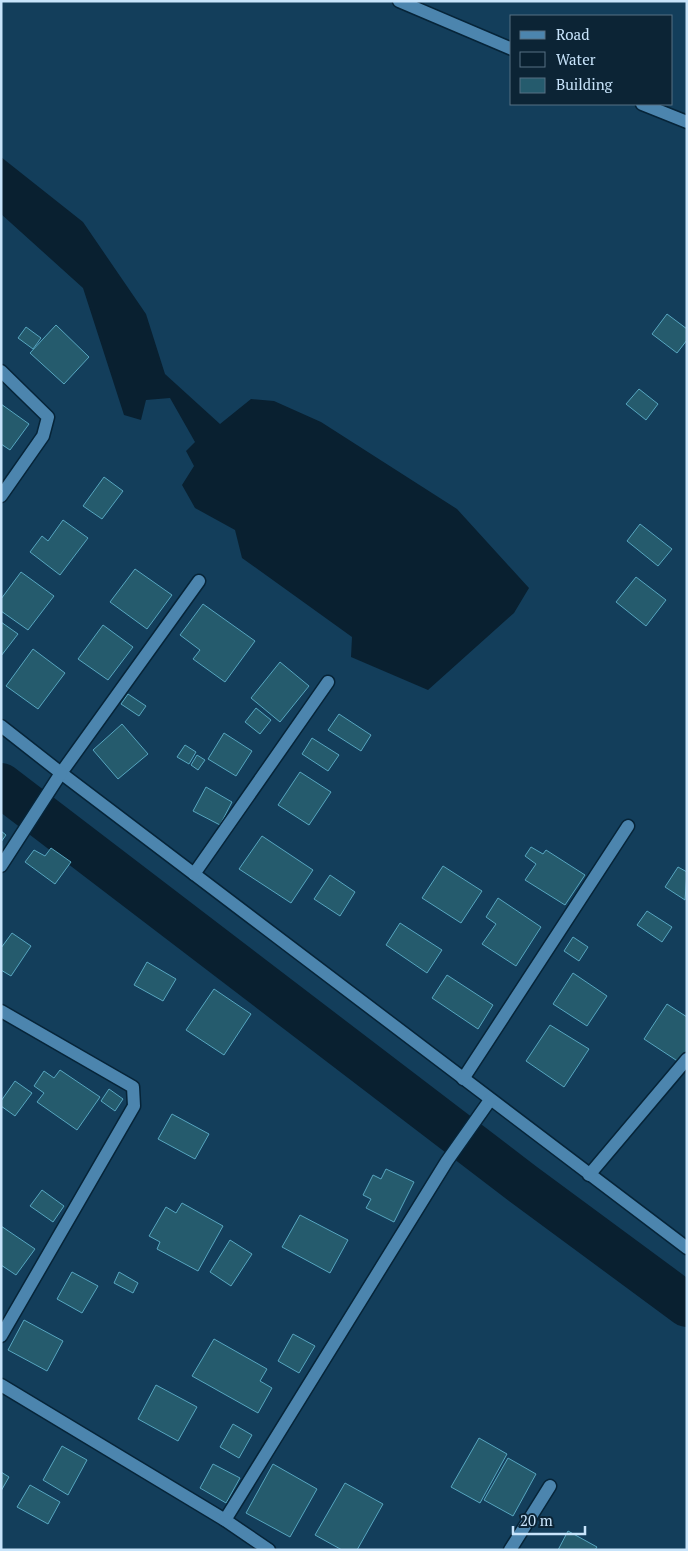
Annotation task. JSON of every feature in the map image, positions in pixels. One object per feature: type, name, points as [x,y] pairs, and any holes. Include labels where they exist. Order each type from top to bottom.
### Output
[{"type":"street","points":[[399,1],[510,48]]},
{"type":"street","points":[[644,105],[687,122]]},
{"type":"street","points":[[1,372],[48,417],[43,436],[1,496]]},
{"type":"street","points":[[1,866],[61,773],[199,582]]},
{"type":"street","points":[[194,874],[328,682]]},
{"type":"street","points":[[1,726],[490,1100],[687,1248]]},
{"type":"street","points":[[463,1079],[628,826]]},
{"type":"street","points":[[1,1011],[134,1087],[134,1106],[1,1336]]},
{"type":"street","points":[[589,1175],[687,1060]]},
{"type":"street","points":[[225,1520],[447,1161],[490,1100]]},
{"type":"street","points":[[1,1386],[225,1520],[268,1550]]},
{"type":"street","points":[[510,1550],[550,1486]]},
{"type":"water","points":[[1,157],[83,222],[146,314],[165,374],[220,424],[251,399],[274,401],[321,422],[457,509],[529,588],[514,613],[428,690],[351,657],[352,637],[242,558],[235,530],[195,508],[182,485],[194,466],[186,451],[195,442],[170,398],[146,400],[141,420],[124,415],[83,288],[1,214]]},
{"type":"building","points":[[667,314],[687,329],[687,340],[677,353],[652,334]]},
{"type":"building","points":[[56,325],[89,357],[64,384],[30,353]]},
{"type":"building","points":[[26,327],[41,338],[33,349],[18,338]]},
{"type":"building","points":[[639,389],[658,404],[646,420],[626,404]]},
{"type":"building","points":[[1,404],[29,424],[10,450],[1,444]]},
{"type":"building","points":[[104,477],[123,491],[102,519],[83,506]]},
{"type":"building","points":[[63,520],[88,538],[60,575],[30,552],[42,536],[48,541]]},
{"type":"building","points":[[640,524],[672,549],[658,566],[627,541]]},
{"type":"building","points":[[135,569],[172,595],[147,629],[110,602]]},
{"type":"building","points":[[21,572],[54,596],[28,630],[1,611],[1,599]]},
{"type":"building","points":[[636,577],[666,600],[646,626],[616,602]]},
{"type":"building","points":[[203,604],[255,641],[225,682],[193,659],[200,650],[180,635]]},
{"type":"building","points":[[1,622],[18,634],[1,656]]},
{"type":"building","points":[[103,625],[133,647],[108,680],[78,659]]},
{"type":"building","points":[[33,649],[65,673],[38,709],[6,686]]},
{"type":"building","points":[[280,662],[309,686],[280,722],[251,698]]},
{"type":"building","points":[[128,694],[146,706],[139,716],[121,704]]},
{"type":"building","points":[[256,708],[271,720],[260,734],[245,722]]},
{"type":"building","points":[[339,714],[371,735],[361,751],[328,730]]},
{"type":"building","points":[[122,724],[148,754],[118,779],[93,750]]},
{"type":"building","points":[[224,733],[252,751],[236,776],[208,759]]},
{"type":"building","points":[[312,738],[339,755],[328,771],[302,754]]},
{"type":"building","points":[[185,745],[196,752],[189,764],[177,757]]},
{"type":"building","points":[[197,755],[205,760],[198,770],[191,765]]},
{"type":"building","points":[[300,772],[331,792],[309,825],[278,805]]},
{"type":"building","points":[[206,787],[232,802],[220,825],[193,811]]},
{"type":"building","points":[[1,831],[6,835],[1,842]]},
{"type":"building","points":[[262,836],[313,870],[291,903],[239,869]]},
{"type":"building","points":[[531,847],[543,854],[546,850],[585,875],[565,905],[525,880],[536,864],[525,856]]},
{"type":"building","points":[[51,848],[71,862],[55,884],[25,862],[34,850],[45,856]]},
{"type":"building","points":[[443,866],[482,891],[461,923],[422,898]]},
{"type":"building","points":[[678,867],[687,872],[685,900],[665,887]]},
{"type":"building","points":[[330,875],[355,892],[340,916],[314,899]]},
{"type":"building","points":[[498,898],[541,927],[516,966],[482,944],[496,924],[486,917]]},
{"type":"building","points":[[647,911],[672,927],[662,942],[637,925]]},
{"type":"building","points":[[400,923],[442,950],[427,973],[386,945]]},
{"type":"building","points":[[12,933],[31,946],[11,976],[1,970],[1,948]]},
{"type":"building","points":[[573,937],[588,947],[579,961],[564,951]]},
{"type":"building","points":[[147,962],[176,979],[163,1001],[134,985]]},
{"type":"building","points":[[573,973],[607,996],[587,1026],[553,1004]]},
{"type":"building","points":[[447,975],[493,1005],[478,1029],[432,998]]},
{"type":"building","points":[[214,989],[251,1014],[224,1055],[186,1030]]},
{"type":"building","points":[[667,1004],[687,1017],[687,1056],[682,1064],[644,1039]]},
{"type":"building","points":[[550,1025],[589,1049],[564,1087],[526,1061]]},
{"type":"building","points":[[60,1070],[100,1097],[77,1130],[37,1102],[44,1093],[34,1086],[44,1071],[54,1078]]},
{"type":"building","points":[[15,1081],[32,1093],[15,1116],[1,1106],[1,1101]]},
{"type":"building","points":[[109,1089],[123,1099],[115,1111],[101,1101]]},
{"type":"building","points":[[172,1114],[209,1134],[195,1159],[158,1139]]},
{"type":"building","points":[[386,1169],[414,1182],[394,1222],[366,1208],[371,1199],[363,1195],[373,1175],[381,1179]]},
{"type":"building","points":[[42,1190],[64,1206],[53,1222],[30,1206]]},
{"type":"building","points":[[182,1203],[223,1226],[198,1271],[157,1249],[160,1242],[149,1236],[166,1207],[176,1213]]},
{"type":"building","points":[[300,1215],[348,1240],[330,1273],[282,1247]]},
{"type":"building","points":[[1,1226],[35,1249],[16,1275],[1,1265]]},
{"type":"building","points":[[230,1240],[252,1254],[231,1286],[210,1272]]},
{"type":"building","points":[[72,1272],[98,1286],[82,1313],[57,1299]]},
{"type":"building","points":[[119,1272],[138,1283],[133,1293],[114,1283]]},
{"type":"building","points":[[24,1320],[63,1341],[47,1371],[8,1350]]},
{"type":"building","points":[[293,1334],[315,1346],[299,1373],[278,1361]]},
{"type":"building","points":[[214,1339],[267,1369],[260,1381],[272,1388],[258,1413],[192,1376]]},
{"type":"building","points":[[156,1385],[197,1407],[178,1441],[138,1419]]},
{"type":"building","points":[[233,1424],[252,1435],[239,1458],[220,1447]]},
{"type":"building","points":[[479,1438],[507,1454],[480,1503],[451,1487]]},
{"type":"building","points":[[62,1446],[87,1460],[68,1495],[43,1480]]},
{"type":"building","points":[[508,1458],[536,1474],[513,1516],[484,1500]]},
{"type":"building","points":[[213,1464],[240,1478],[226,1503],[200,1488]]},
{"type":"building","points":[[273,1464],[317,1489],[290,1537],[246,1513]]},
{"type":"building","points":[[1,1472],[9,1477],[1,1491]]},
{"type":"building","points":[[345,1483],[383,1504],[357,1550],[342,1550],[315,1535]]},
{"type":"building","points":[[30,1485],[60,1502],[48,1524],[17,1507]]},
{"type":"building","points":[[568,1531],[597,1547],[595,1550],[558,1550]]},
{"type":"waterway","points":[[1,785],[523,1184],[687,1305]]}]
